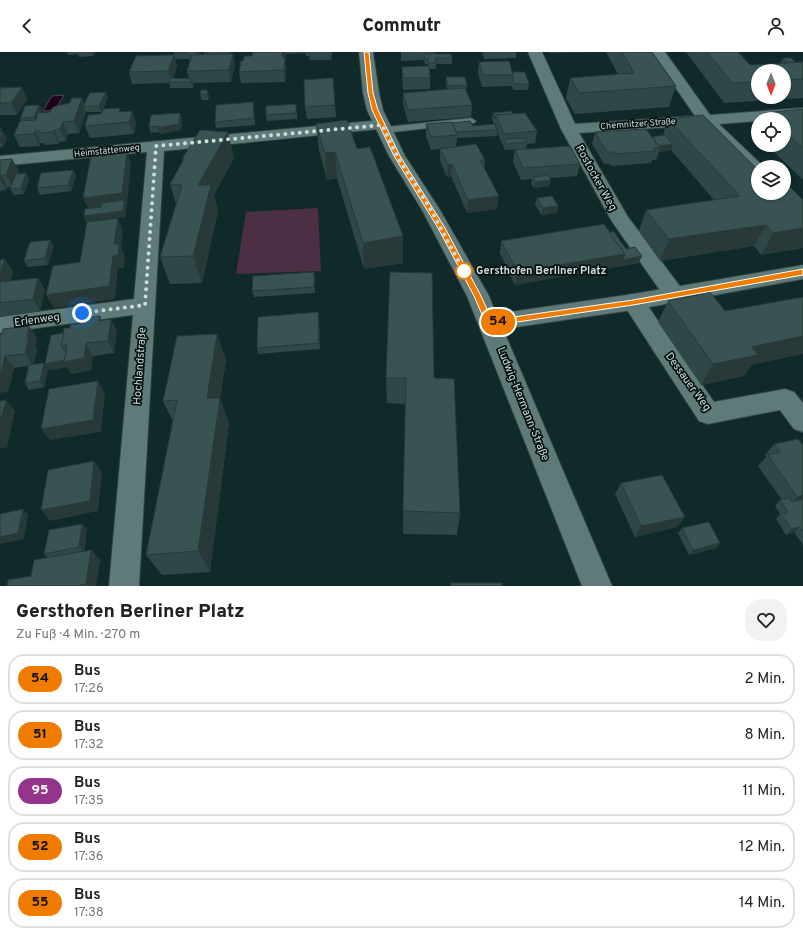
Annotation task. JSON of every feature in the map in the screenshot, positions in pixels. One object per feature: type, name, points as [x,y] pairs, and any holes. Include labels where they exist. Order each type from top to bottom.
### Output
[{"type":"street","name":"Ludwig-Hermann-Straße","points":[[366,52],[371,93],[375,110],[397,156],[441,228],[478,296],[597,586]]},
{"type":"street","name":"Rostocker Weg","points":[[535,52],[569,129],[620,220],[674,294]]},
{"type":"street","points":[[658,52],[706,120],[751,164]]},
{"type":"street","name":"Chemnitzer Straße","points":[[569,129],[803,113]]},
{"type":"street","name":"Heimstättenweg","points":[[0,161],[383,127]]},
{"type":"street","name":"Hochlandstraße","points":[[124,586],[156,146]]},
{"type":"street","points":[[490,324],[633,302],[803,272]]},
{"type":"street","name":"Dessauer Weg","points":[[633,302],[708,414],[785,399],[803,421]]},
{"type":"street","name":"Erlenweg","points":[[0,325],[145,305]]},
{"type":"lane","points":[[383,127],[471,121]]},
{"type":"shaded area","points":[[64,95],[55,110],[43,111],[52,96]]},
{"type":"shaded area","points":[[318,208],[321,271],[236,274],[246,212]]},
{"type":"building","points":[[174,52],[197,52],[195,55],[188,55],[188,53]]},
{"type":"building","points":[[253,52],[283,52],[282,56],[285,59],[284,70],[239,72],[241,61],[243,61],[244,56],[252,56]]},
{"type":"building","points":[[622,52],[652,52],[676,86],[580,93],[570,78],[634,73]]},
{"type":"building","points":[[707,52],[738,52],[751,65],[751,82],[732,83]]},
{"type":"building","points":[[233,54],[229,70],[187,71],[192,55]]},
{"type":"building","points":[[424,54],[451,54],[452,58],[435,58],[436,63],[428,63],[428,58],[425,59]]},
{"type":"building","points":[[174,55],[168,71],[129,72],[136,56]]},
{"type":"building","points":[[783,58],[791,58],[795,62],[786,62]]},
{"type":"building","points":[[509,61],[513,75],[483,75],[479,62]]},
{"type":"building","points":[[803,62],[803,79],[791,80],[791,64],[768,64]]},
{"type":"building","points":[[429,66],[430,78],[403,78],[402,67]]},
{"type":"building","points":[[513,72],[525,72],[529,84],[514,84]]},
{"type":"building","points":[[446,77],[465,77],[467,85],[448,86]]},
{"type":"building","points":[[170,78],[192,79],[191,82],[169,82]]},
{"type":"building","points":[[333,78],[335,105],[305,107],[304,80]]},
{"type":"building","points":[[22,87],[11,103],[0,103],[0,88]]},
{"type":"building","points":[[465,88],[472,105],[408,110],[403,93]]},
{"type":"building","points":[[201,90],[207,90],[207,94],[200,94]]},
{"type":"building","points":[[106,92],[99,106],[83,106],[90,93]]},
{"type":"building","points":[[72,98],[82,98],[74,121],[63,122],[60,129],[54,130],[53,132],[39,133],[40,131],[35,131],[34,134],[14,135],[20,121],[36,120],[38,113],[50,112],[52,108],[56,106],[70,103]]},
{"type":"building","points":[[253,102],[254,118],[215,122],[216,105]]},
{"type":"building","points":[[296,104],[296,113],[266,115],[266,106]]},
{"type":"building","points":[[39,105],[34,117],[20,119],[25,106]]},
{"type":"building","points":[[120,108],[119,112],[132,111],[129,122],[85,126],[88,115],[101,114],[103,109]]},
{"type":"building","points":[[803,109],[803,148],[791,137],[791,112],[774,112]]},
{"type":"building","points":[[512,111],[513,114],[496,115],[495,119],[493,113]]},
{"type":"building","points":[[180,113],[179,124],[158,128],[159,126],[149,127],[151,115]]},
{"type":"building","points":[[525,113],[537,131],[504,134],[496,115]]},
{"type":"building","points":[[703,115],[751,163],[751,200],[791,200],[791,188],[803,200],[803,228],[773,233],[766,225],[669,239],[646,210],[740,196],[668,119]]},
{"type":"building","points":[[347,120],[357,149],[370,147],[403,236],[363,243],[335,152],[325,153],[316,124]]},
{"type":"building","points":[[470,121],[473,126],[495,124],[497,130],[456,132],[452,123]]},
{"type":"building","points":[[452,122],[457,135],[431,137],[426,124]]},
{"type":"building","points":[[646,129],[660,148],[653,148],[655,151],[615,154],[614,152],[607,152],[595,132]]},
{"type":"building","points":[[200,130],[228,132],[198,185],[211,185],[193,256],[160,257],[182,185],[170,184],[184,159],[182,159]]},
{"type":"building","points":[[0,132],[3,132],[0,139]]},
{"type":"building","points":[[665,135],[673,144],[659,146],[652,137]]},
{"type":"building","points":[[525,138],[527,142],[506,144],[504,139]]},
{"type":"building","points":[[476,144],[485,160],[480,160],[499,196],[468,200],[452,164],[448,165],[440,149]]},
{"type":"building","points":[[570,146],[580,164],[523,168],[515,150]]},
{"type":"building","points":[[127,152],[122,193],[83,198],[91,156]]},
{"type":"building","points":[[12,159],[6,175],[1,175],[0,177],[0,160]]},
{"type":"building","points":[[73,170],[68,185],[37,188],[41,173]]},
{"type":"building","points":[[26,173],[21,188],[10,189],[16,174]]},
{"type":"building","points":[[548,175],[551,180],[535,182],[533,177]]},
{"type":"building","points":[[552,196],[558,206],[543,208],[537,198]]},
{"type":"building","points":[[124,200],[123,211],[84,216],[85,209],[101,207],[101,203]]},
{"type":"building","points":[[118,218],[114,244],[119,244],[118,255],[113,256],[109,286],[46,295],[53,266],[80,262],[87,222]]},
{"type":"building","points":[[604,224],[625,254],[518,272],[501,241]]},
{"type":"building","points":[[609,232],[614,232],[626,249],[635,247],[642,256],[623,260],[625,254]]},
{"type":"building","points":[[50,240],[45,258],[24,261],[30,242]]},
{"type":"building","points":[[5,259],[0,274],[0,260]]},
{"type":"building","points":[[314,272],[314,287],[252,291],[253,276]]},
{"type":"building","points":[[390,272],[432,273],[434,378],[454,379],[460,513],[403,511],[406,378],[386,378]]},
{"type":"building","points":[[38,278],[33,299],[0,303],[0,282]]},
{"type":"building","points":[[710,292],[725,311],[803,297],[803,336],[752,347],[758,355],[713,364],[668,301]]},
{"type":"building","points":[[318,312],[319,343],[257,348],[258,317]]},
{"type":"building","points":[[100,316],[99,321],[111,319],[108,341],[86,343],[84,358],[64,362],[67,346],[61,346],[64,328],[70,328],[70,325],[84,323],[85,318]]},
{"type":"building","points":[[29,326],[27,337],[29,336],[25,354],[5,356],[0,377],[0,334],[2,334],[3,329]]},
{"type":"building","points":[[64,333],[61,346],[66,352],[64,360],[45,364],[51,335]]},
{"type":"building","points":[[217,334],[207,398],[220,398],[198,551],[146,555],[177,400],[163,401],[177,336]]},
{"type":"building","points":[[44,363],[40,381],[25,383],[29,365]]},
{"type":"building","points":[[98,381],[93,420],[41,429],[49,389]]},
{"type":"building","points":[[6,400],[0,423],[0,401]]},
{"type":"building","points":[[798,439],[803,445],[803,495],[797,497],[768,455],[780,452],[774,444]]},
{"type":"building","points":[[94,461],[90,501],[41,510],[48,470]]},
{"type":"building","points":[[662,475],[685,517],[641,526],[621,483]]},
{"type":"building","points":[[789,498],[792,502],[803,499],[803,531],[800,527],[791,529],[781,514],[788,512],[780,500]]},
{"type":"building","points":[[23,509],[18,533],[0,537],[0,514]]},
{"type":"building","points":[[709,522],[720,543],[693,550],[682,528]]},
{"type":"building","points":[[82,524],[79,547],[44,554],[49,530]]},
{"type":"building","points":[[91,550],[86,584],[79,586],[7,586],[8,580],[31,576],[34,560]]},
{"type":"building","points":[[451,583],[502,583],[502,586],[451,586]]},
{"type":"bus line","name":"54","points":[[366,52],[371,93],[375,110],[397,156],[431,210],[478,296],[490,324],[633,302],[803,272]]},
{"type":"place","name":"Gersthofen Berliner Platz","points":[[464,271]]},
{"type":"route","points":[[82,313],[145,305],[156,146],[382,125],[397,156],[431,210],[465,273],[464,271]]}]
